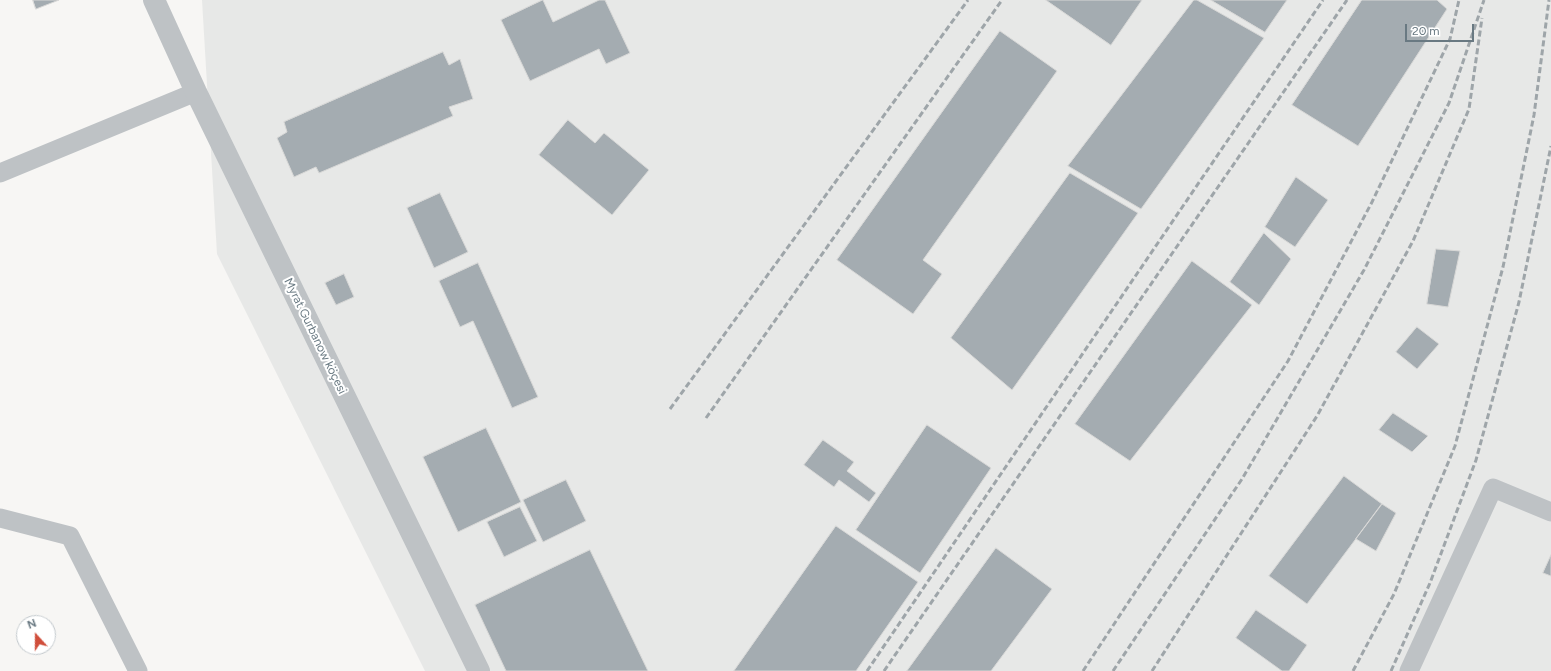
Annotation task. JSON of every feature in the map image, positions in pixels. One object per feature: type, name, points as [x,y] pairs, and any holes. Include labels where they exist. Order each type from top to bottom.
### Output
[{"type":"street","name":"Myrat Gurbanow köçesi","points":[[154,0],[196,92],[478,671]]},
{"type":"street","points":[[0,173],[196,92]]},
{"type":"street","points":[[1409,671],[1493,488],[1551,512]]},
{"type":"street","points":[[0,518],[70,536],[138,671]]},
{"type":"shaded area","points":[[202,0],[1551,0],[1551,671],[425,671],[217,254]]},
{"type":"building","points":[[33,0],[59,0],[36,9]]},
{"type":"building","points":[[543,0],[553,22],[599,0],[605,0],[630,53],[606,64],[599,49],[530,81],[501,20]]},
{"type":"building","points":[[1046,0],[1142,0],[1111,45]]},
{"type":"building","points":[[1194,0],[1197,0],[1264,38],[1141,209],[1068,166]]},
{"type":"building","points":[[1211,0],[1287,0],[1265,32]]},
{"type":"building","points":[[1362,0],[1437,0],[1447,9],[1358,146],[1292,105]]},
{"type":"building","points":[[1000,31],[1057,71],[923,260],[942,274],[913,314],[837,260]]},
{"type":"building","points":[[443,52],[449,65],[460,59],[473,99],[449,107],[453,116],[319,173],[316,167],[294,177],[277,138],[287,132],[284,122]]},
{"type":"building","points":[[568,120],[595,143],[604,133],[649,170],[612,215],[539,155]]},
{"type":"building","points":[[1070,173],[1138,213],[1012,390],[951,338]]},
{"type":"building","points":[[1296,177],[1328,200],[1295,247],[1265,227]]},
{"type":"building","points":[[440,193],[468,252],[434,268],[407,208]]},
{"type":"building","points":[[1264,233],[1291,259],[1259,305],[1230,282]]},
{"type":"building","points":[[1436,249],[1460,251],[1448,307],[1427,304]]},
{"type":"building","points":[[1192,261],[1252,305],[1130,461],[1075,424]]},
{"type":"building","points":[[478,263],[538,397],[512,408],[473,321],[460,327],[439,281]]},
{"type":"building","points":[[344,274],[354,297],[336,305],[325,283]]},
{"type":"building","points":[[1417,327],[1439,344],[1417,369],[1396,352]]},
{"type":"building","points":[[1393,413],[1428,436],[1412,452],[1379,430]]},
{"type":"building","points":[[927,425],[991,468],[920,573],[856,530]]},
{"type":"building","points":[[486,428],[521,502],[458,532],[423,457]]},
{"type":"building","points":[[823,440],[854,462],[847,471],[876,493],[869,502],[839,480],[834,487],[804,465]]},
{"type":"building","points":[[1344,476],[1382,504],[1307,604],[1269,576]]},
{"type":"building","points":[[566,480],[586,521],[543,542],[523,500]]},
{"type":"building","points":[[1382,504],[1396,513],[1376,551],[1356,539]]},
{"type":"building","points":[[520,507],[537,541],[504,557],[487,522]]},
{"type":"building","points":[[836,526],[918,582],[856,671],[734,671]]},
{"type":"building","points":[[996,548],[1052,589],[991,671],[907,671]]},
{"type":"building","points":[[590,550],[648,671],[506,671],[475,605]]},
{"type":"building","points":[[1551,555],[1551,576],[1543,573]]},
{"type":"building","points":[[1256,610],[1307,645],[1289,671],[1282,671],[1236,638]]},
{"type":"railway","points":[[670,409],[968,0]]},
{"type":"railway","points":[[706,418],[1002,0]]},
{"type":"railway","points":[[867,671],[1323,0]]},
{"type":"railway","points":[[884,671],[1347,0]]},
{"type":"railway","points":[[1083,671],[1288,361],[1372,202],[1450,39],[1459,0]]},
{"type":"railway","points":[[1113,671],[1242,479],[1364,270],[1449,103],[1484,0]]},
{"type":"railway","points":[[1353,671],[1394,594],[1455,446],[1503,267],[1534,115],[1549,0]]},
{"type":"railway","points":[[1152,671],[1317,416],[1413,241],[1469,109],[1482,18]]},
{"type":"railway","points":[[1391,671],[1430,583],[1476,460],[1519,302],[1551,146]]}]
